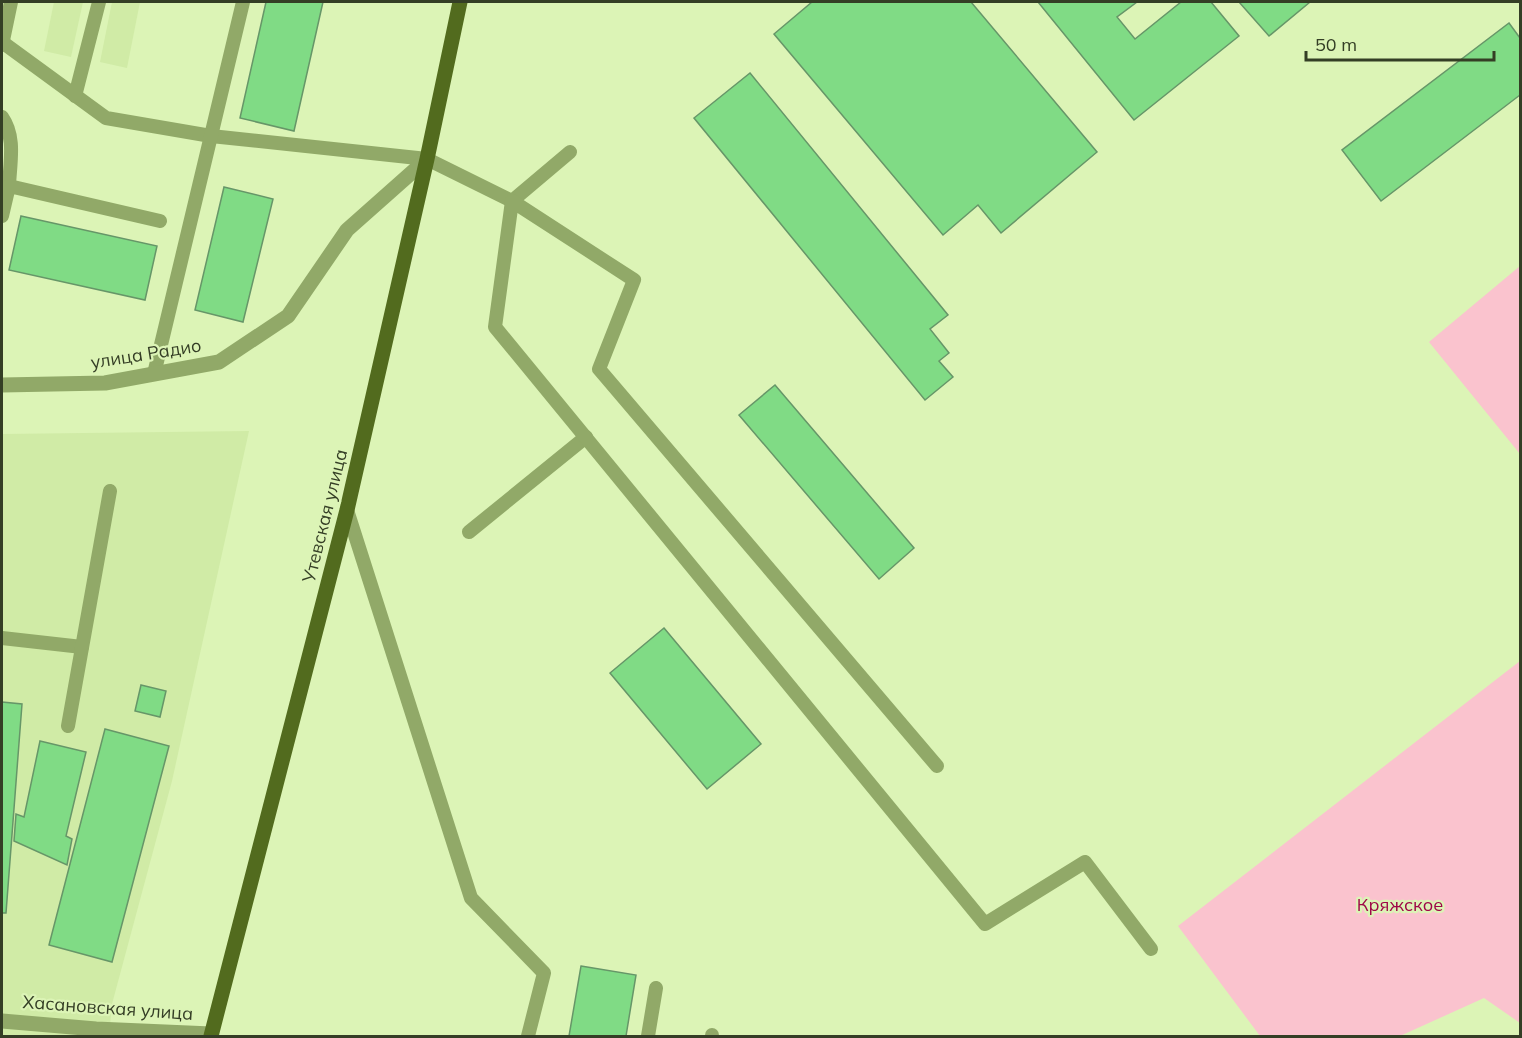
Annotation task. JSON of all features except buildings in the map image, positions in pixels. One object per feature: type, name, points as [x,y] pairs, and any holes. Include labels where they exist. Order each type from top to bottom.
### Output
[{"type":"main road","name":"Утевская улица","points":[[211,1035],[347,510],[427,159],[460,2]]},
{"type":"street","name":"улица Радио","points":[[2,385],[105,383],[219,362],[288,316],[347,230],[427,159]]},
{"type":"street","name":"Хасановская улица","points":[[2,1021],[211,1035]]},
{"type":"lane","points":[[11,2],[2,43],[106,118],[211,136],[427,159],[512,201],[634,280],[598,369],[937,766]]},
{"type":"lane","points":[[75,96],[99,2]]},
{"type":"lane","points":[[154,374],[243,2]]},
{"type":"lane","points":[[2,117],[8,126],[11,139],[9,186],[2,216]]},
{"type":"lane","points":[[570,152],[512,201],[495,327],[985,924],[1085,862],[1151,949]]},
{"type":"lane","points":[[9,186],[160,221]]},
{"type":"lane","points":[[469,532],[586,438]]},
{"type":"lane","points":[[68,726],[110,490]]},
{"type":"lane","points":[[347,510],[471,898],[544,973],[528,1036]]},
{"type":"lane","points":[[2,638],[82,647]]},
{"type":"lane","points":[[648,1036],[656,988]]},
{"type":"shaded area","points":[[54,2],[83,2],[71,57],[44,51]]},
{"type":"shaded area","points":[[112,2],[140,2],[127,68],[100,62]]},
{"type":"shaded area","points":[[249,431],[172,781],[112,1004],[109,1036],[2,1036],[2,434]]},
{"type":"green space","points":[[1520,266],[1520,454],[1429,342]]},
{"type":"green space","name":"Кряжское","points":[[1520,661],[1520,1023],[1484,998],[1400,1036],[1260,1036],[1178,926]]}]
